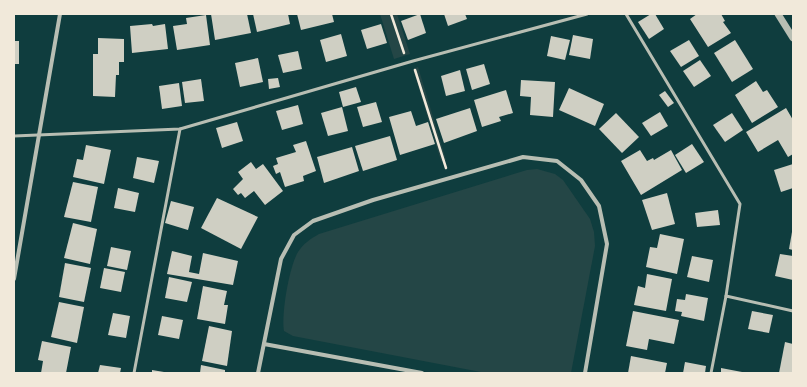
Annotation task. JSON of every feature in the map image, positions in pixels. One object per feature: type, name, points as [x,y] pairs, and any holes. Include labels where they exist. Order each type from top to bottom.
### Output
[{"type":"street","points":[[14,279],[60,14]]},
{"type":"street","points":[[778,14],[793,38]]},
{"type":"street","points":[[258,373],[281,259],[294,235],[313,221],[373,200],[523,157],[557,161],[581,180],[599,206],[607,244],[585,373]]},
{"type":"street","points":[[264,344],[422,373]]},
{"type":"lane","points":[[14,136],[180,129],[413,61],[587,14]]},
{"type":"lane","points":[[626,14],[740,204],[726,296],[711,373]]},
{"type":"lane","points":[[134,373],[180,129]]},
{"type":"lane","points":[[726,296],[793,311]]},
{"type":"path","points":[[391,14],[404,55],[413,61],[448,178]]},
{"type":"shaded area","points":[[380,14],[397,14],[410,54],[394,59]]},
{"type":"shaded area","points":[[418,67],[446,160],[441,161],[413,69]]},
{"type":"shaded area","points":[[537,169],[555,174],[563,180],[590,219],[594,232],[595,246],[571,373],[486,373],[293,336],[284,331],[283,324],[285,303],[289,279],[295,259],[304,244],[319,234],[527,170]]},
{"type":"building","points":[[211,14],[247,14],[251,33],[215,40]]},
{"type":"building","points":[[253,14],[288,14],[290,24],[257,32]]},
{"type":"building","points":[[297,14],[332,14],[334,22],[301,30]]},
{"type":"building","points":[[420,14],[426,33],[408,40],[401,21]]},
{"type":"building","points":[[444,14],[465,14],[467,19],[448,26]]},
{"type":"building","points":[[651,14],[655,14],[664,29],[649,39],[638,22]]},
{"type":"building","points":[[697,14],[721,14],[725,21],[723,22],[731,33],[708,47],[690,19]]},
{"type":"building","points":[[206,15],[210,45],[177,50],[173,26],[187,24],[186,18]]},
{"type":"building","points":[[152,24],[153,26],[165,24],[168,49],[132,53],[130,26]]},
{"type":"building","points":[[381,24],[387,43],[367,49],[361,30]]},
{"type":"building","points":[[341,34],[347,56],[326,62],[320,40]]},
{"type":"building","points":[[573,35],[593,39],[590,59],[569,55]]},
{"type":"building","points":[[551,36],[570,40],[565,60],[547,56]]},
{"type":"building","points":[[98,38],[124,39],[124,62],[119,62],[119,75],[116,75],[115,97],[93,96],[93,54],[98,54]]},
{"type":"building","points":[[689,40],[699,56],[681,67],[670,51]]},
{"type":"building","points":[[735,40],[753,69],[732,82],[714,53]]},
{"type":"building","points":[[14,41],[19,41],[19,64],[14,64]]},
{"type":"building","points":[[298,51],[302,69],[283,73],[278,55]]},
{"type":"building","points":[[258,58],[263,82],[240,87],[235,63]]},
{"type":"building","points":[[700,60],[711,76],[694,87],[683,71]]},
{"type":"building","points":[[484,64],[490,84],[472,90],[466,69]]},
{"type":"building","points":[[460,70],[465,91],[446,96],[441,76]]},
{"type":"building","points":[[278,78],[280,87],[269,89],[268,79]]},
{"type":"building","points":[[201,79],[204,101],[185,103],[182,82]]},
{"type":"building","points":[[521,80],[555,82],[553,117],[530,115],[531,97],[520,96]]},
{"type":"building","points":[[756,81],[763,92],[767,90],[778,107],[752,123],[735,95]]},
{"type":"building","points":[[179,83],[182,106],[162,109],[159,86]]},
{"type":"building","points":[[356,87],[361,102],[343,107],[339,92]]},
{"type":"building","points":[[569,88],[604,104],[595,126],[559,110]]},
{"type":"building","points":[[506,90],[513,113],[499,117],[501,121],[482,127],[474,100]]},
{"type":"building","points":[[665,91],[674,103],[668,107],[659,95]]},
{"type":"building","points":[[376,102],[382,122],[363,127],[357,107]]},
{"type":"building","points":[[298,105],[303,124],[282,130],[276,111]]},
{"type":"building","points":[[342,107],[348,131],[328,136],[321,113]]},
{"type":"building","points":[[470,108],[477,131],[444,143],[436,119]]},
{"type":"building","points":[[786,108],[793,120],[793,154],[788,157],[778,140],[758,152],[746,132]]},
{"type":"building","points":[[411,111],[416,126],[428,122],[435,144],[400,155],[389,117]]},
{"type":"building","points":[[660,112],[668,126],[651,136],[642,123]]},
{"type":"building","points":[[616,113],[639,137],[622,153],[599,129]]},
{"type":"building","points":[[732,113],[743,130],[725,142],[713,125]]},
{"type":"building","points":[[237,122],[243,141],[222,148],[216,128]]},
{"type":"building","points":[[390,136],[397,160],[363,171],[355,146]]},
{"type":"building","points":[[306,141],[316,171],[303,176],[304,181],[285,187],[280,172],[276,174],[273,166],[278,164],[276,158],[296,152],[293,145]]},
{"type":"building","points":[[692,144],[704,162],[686,173],[675,155]]},
{"type":"building","points":[[86,145],[111,150],[104,184],[73,177],[77,159],[83,160]]},
{"type":"building","points":[[352,147],[359,171],[324,183],[317,157]]},
{"type":"building","points":[[640,150],[647,161],[653,158],[654,160],[671,150],[682,170],[641,195],[621,161]]},
{"type":"building","points":[[137,157],[159,161],[154,183],[133,178]]},
{"type":"building","points":[[251,162],[256,169],[263,164],[283,191],[265,205],[254,191],[245,198],[241,193],[238,195],[233,189],[243,179],[238,172]]},
{"type":"building","points":[[793,164],[793,188],[781,192],[774,170]]},
{"type":"building","points":[[73,182],[98,187],[91,222],[64,217]]},
{"type":"building","points":[[118,188],[139,193],[135,212],[114,208]]},
{"type":"building","points":[[667,193],[675,224],[652,230],[642,200]]},
{"type":"building","points":[[217,198],[258,217],[241,249],[201,228]]},
{"type":"building","points":[[171,201],[194,207],[188,230],[165,223]]},
{"type":"building","points":[[718,210],[720,225],[697,227],[695,213]]},
{"type":"building","points":[[73,223],[97,229],[90,264],[64,258]]},
{"type":"building","points":[[793,232],[793,250],[789,249]]},
{"type":"building","points":[[660,234],[684,239],[677,274],[646,267],[650,247],[657,248]]},
{"type":"building","points":[[111,247],[131,251],[127,270],[107,266]]},
{"type":"building","points":[[172,251],[192,256],[189,272],[199,274],[203,253],[238,261],[233,285],[167,274]]},
{"type":"building","points":[[780,254],[793,256],[793,280],[775,276]]},
{"type":"building","points":[[692,256],[713,260],[709,282],[687,277]]},
{"type":"building","points":[[65,263],[91,268],[84,302],[59,297]]},
{"type":"building","points":[[104,268],[125,272],[121,292],[100,288]]},
{"type":"building","points":[[647,274],[672,279],[666,311],[634,305],[638,286],[645,288]]},
{"type":"building","points":[[169,277],[192,282],[187,302],[165,298]]},
{"type":"building","points":[[203,286],[227,291],[224,305],[228,305],[225,324],[197,319]]},
{"type":"building","points":[[686,294],[708,298],[704,321],[681,316],[682,312],[675,311],[677,299],[685,300]]},
{"type":"building","points":[[59,302],[84,307],[77,343],[51,337]]},
{"type":"building","points":[[633,311],[679,320],[674,344],[649,339],[647,350],[626,346]]},
{"type":"building","points":[[752,311],[773,315],[769,333],[748,329]]},
{"type":"building","points":[[113,313],[130,316],[126,338],[108,335]]},
{"type":"building","points":[[162,316],[183,320],[179,339],[158,335]]},
{"type":"building","points":[[209,326],[232,331],[227,366],[202,361]]},
{"type":"building","points":[[42,341],[71,347],[66,373],[41,373],[43,361],[38,360]]},
{"type":"building","points":[[785,342],[793,344],[793,373],[779,373]]},
{"type":"building","points":[[631,356],[667,363],[665,373],[628,373]]},
{"type":"building","points":[[685,362],[706,366],[705,373],[683,373]]},
{"type":"building","points":[[100,365],[121,368],[120,373],[98,373]]},
{"type":"building","points":[[201,365],[225,370],[225,373],[200,373]]},
{"type":"building","points":[[721,368],[742,372],[742,373],[721,373]]},
{"type":"building","points":[[152,370],[164,372],[164,373],[152,373]]}]
